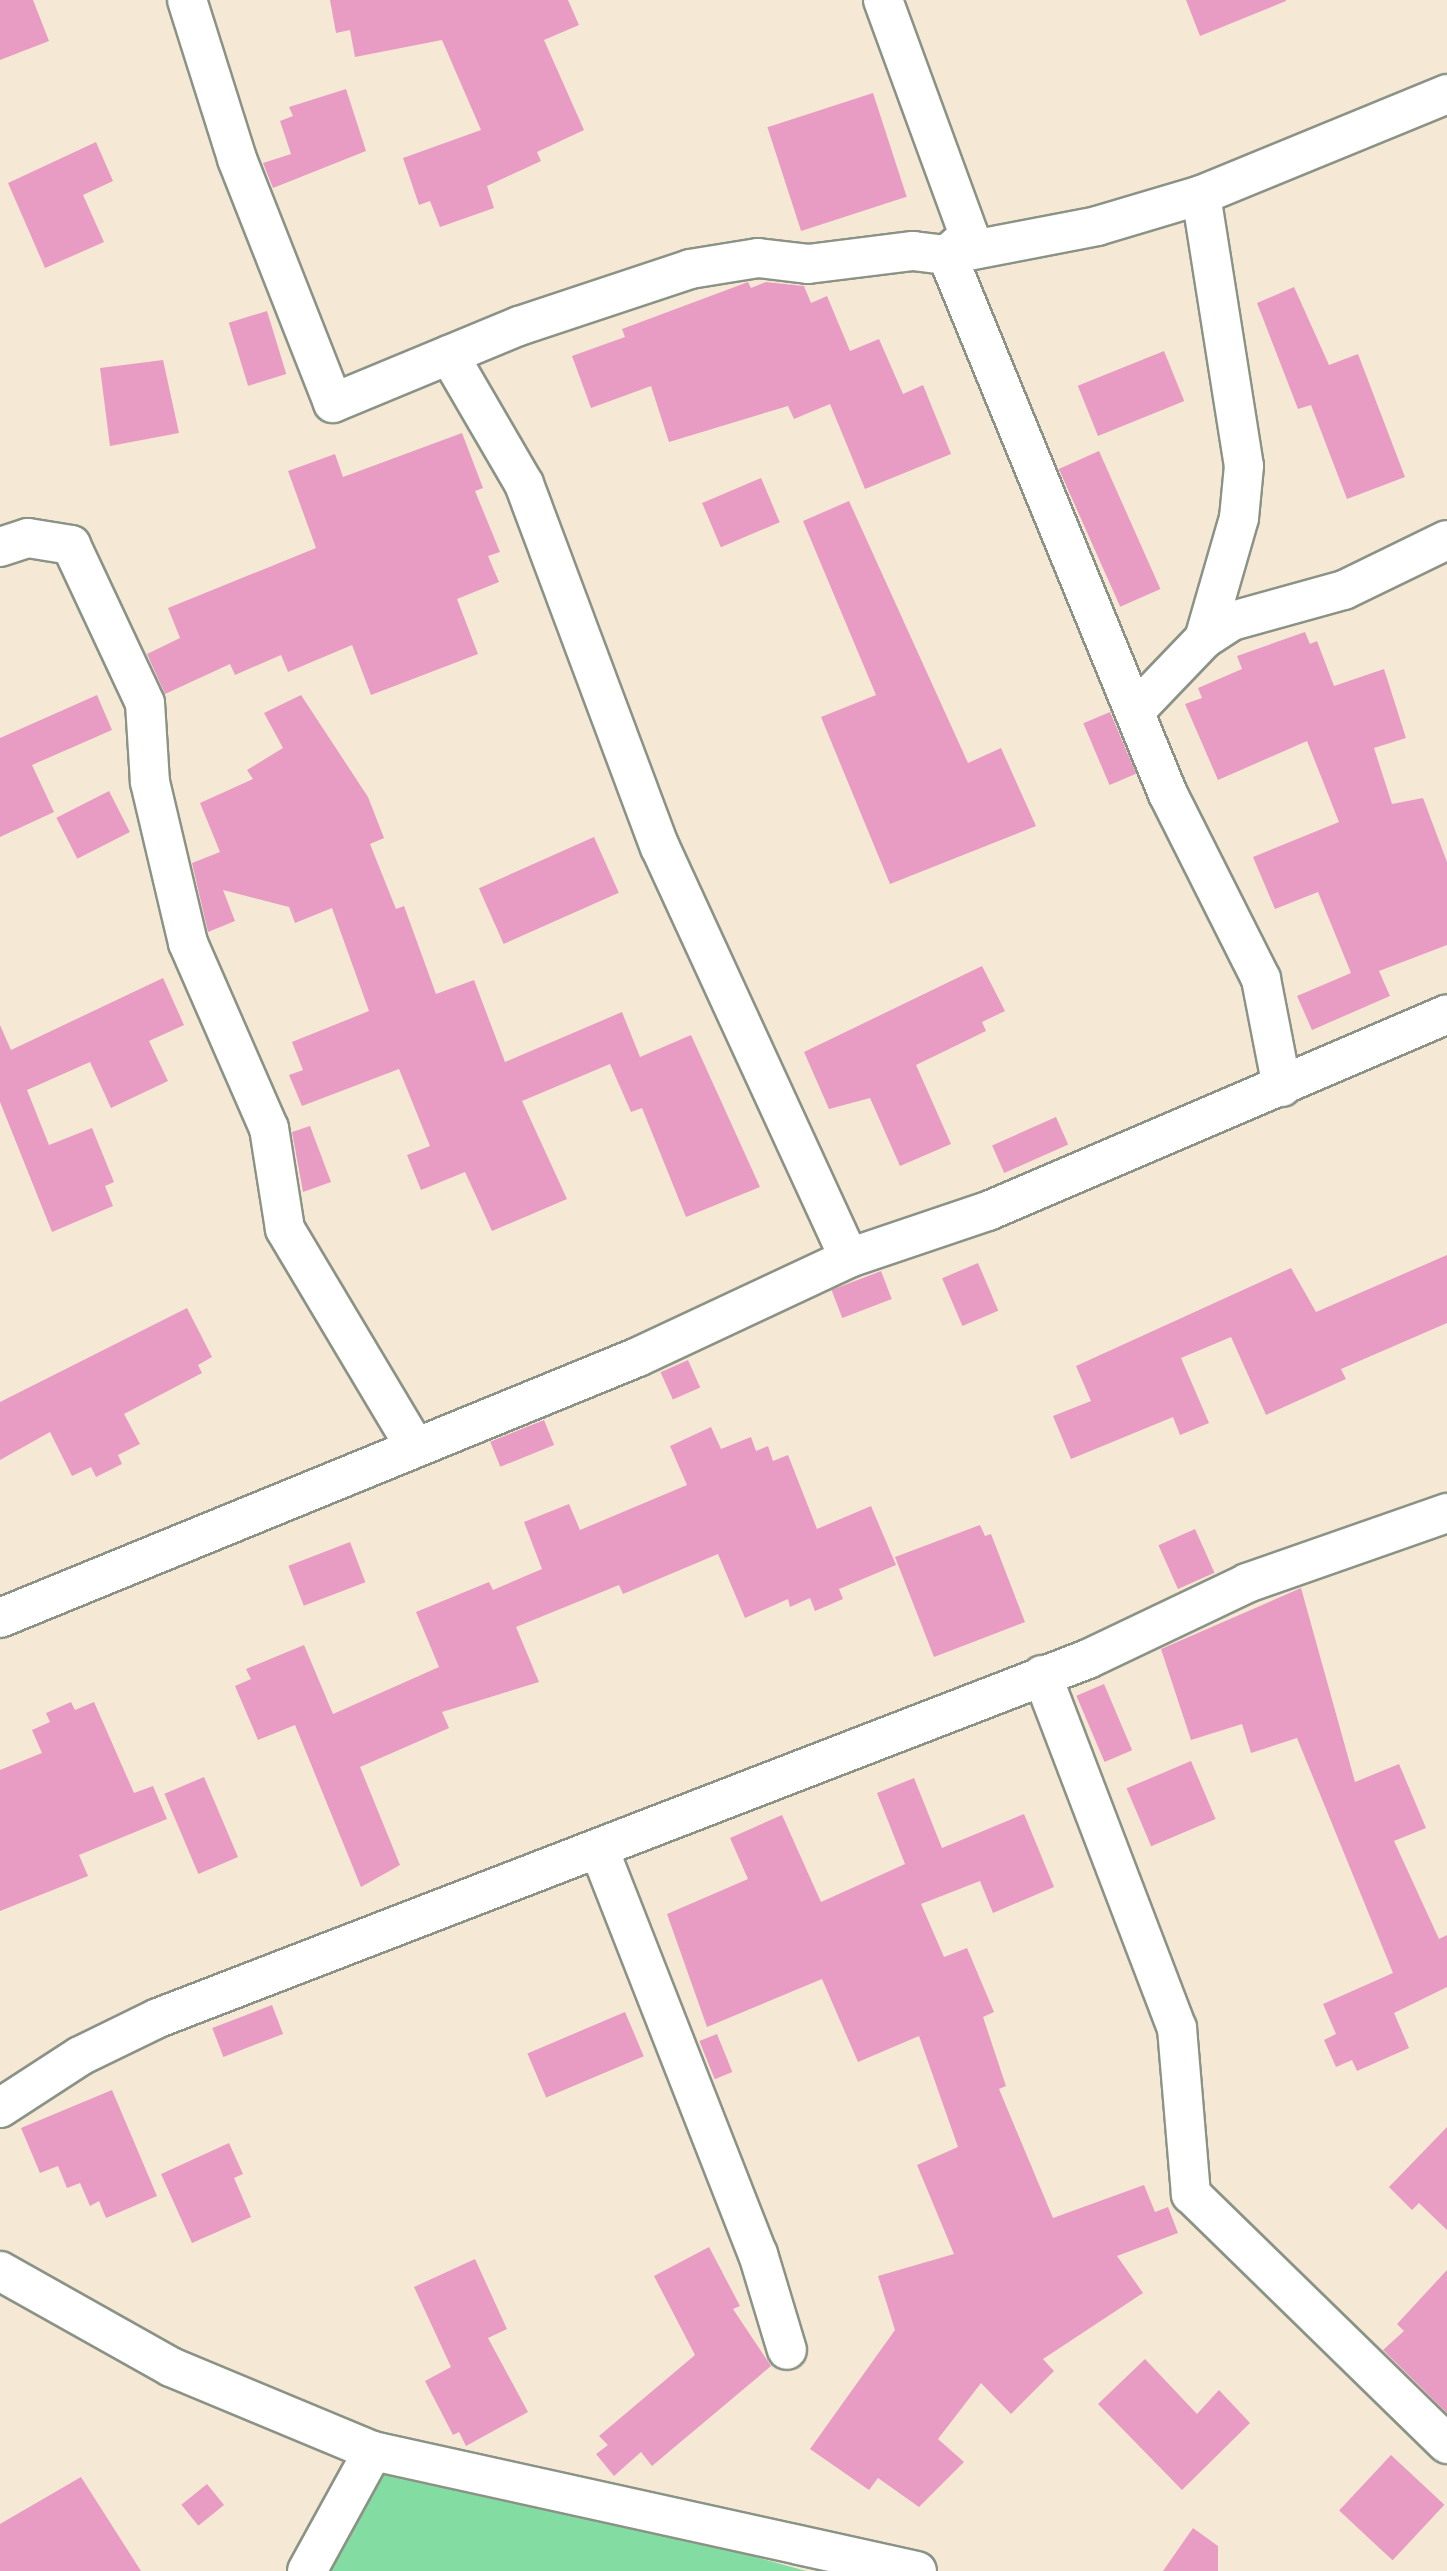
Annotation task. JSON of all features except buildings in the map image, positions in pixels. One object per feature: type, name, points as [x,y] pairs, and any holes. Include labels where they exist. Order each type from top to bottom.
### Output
[{"type":"street","points":[[187,0],[236,159],[333,403],[449,355],[690,269],[758,258],[808,264],[914,251],[946,255],[1096,226],[1201,194],[1447,94]]},
{"type":"street","points":[[882,0],[969,235],[946,255]]},
{"type":"street","points":[[1201,194],[1244,466],[1238,518],[1204,639]]},
{"type":"street","points":[[946,255],[1213,894],[1261,979],[1282,1086]]},
{"type":"street","points":[[449,355],[524,484],[660,847],[849,1258]]},
{"type":"street","points":[[0,547],[28,538],[72,545],[146,702],[150,782],[188,943],[268,1128],[285,1229],[414,1445]]},
{"type":"street","points":[[1136,710],[1204,639],[1232,621],[1344,590],[1447,540]]},
{"type":"street","points":[[0,1618],[414,1445],[638,1357],[849,1258],[988,1211],[1447,1014]]},
{"type":"street","points":[[0,2108],[80,2056],[158,2018],[1042,1676],[1246,1583],[1447,1512]]},
{"type":"street","points":[[1042,1676],[1168,1999],[1191,2194],[1447,2444]]},
{"type":"street","points":[[599,1849],[758,2254],[787,2350]]},
{"type":"street","points":[[0,2271],[171,2367],[373,2451],[917,2571]]},
{"type":"street","points":[[307,2571],[373,2451]]},
{"type":"green space","points":[[373,2451],[806,2571],[309,2571]]}]
